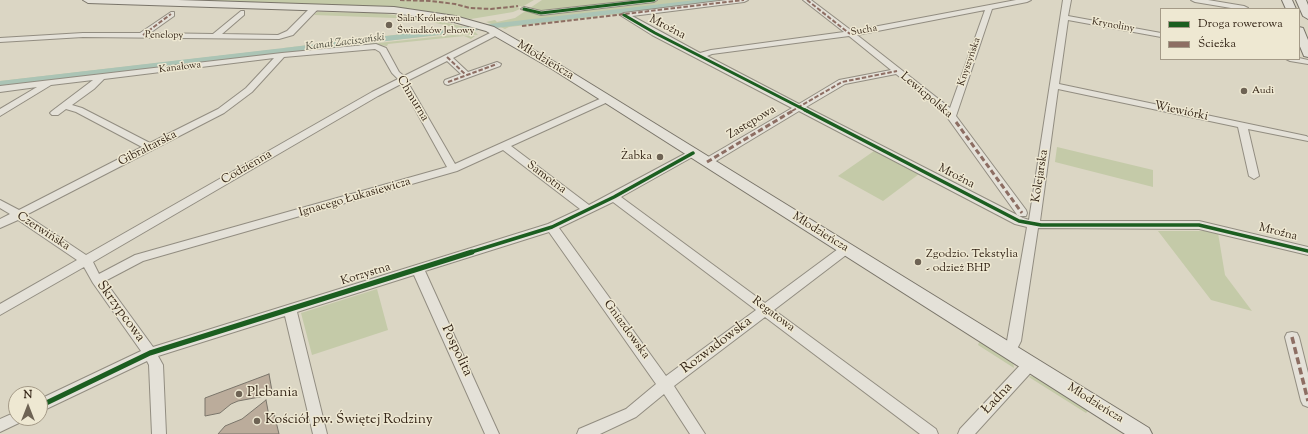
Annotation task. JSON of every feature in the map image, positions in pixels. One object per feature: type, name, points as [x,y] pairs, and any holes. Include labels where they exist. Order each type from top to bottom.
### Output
[{"type":"main road","name":"Młodzieńcza","points":[[88,0],[316,7],[410,12],[455,19],[479,25],[493,31],[556,67],[1142,434]]},
{"type":"main road","points":[[1301,0],[1308,16]]},
{"type":"main road","points":[[1300,33],[1308,54]]},
{"type":"street","points":[[629,10],[654,0]]},
{"type":"street","points":[[524,9],[541,13],[629,10],[744,0]]},
{"type":"street","name":"Lewicpolska","points":[[807,0],[945,108],[952,115],[1022,213]]},
{"type":"street","name":"Sucha","points":[[700,56],[712,52],[850,34],[1027,0]]},
{"type":"street","name":"Kolejarska","points":[[1009,351],[1014,341],[1055,86],[1067,0]]},
{"type":"street","points":[[1195,0],[1244,8]]},
{"type":"street","name":"Penelopy","points":[[0,40],[84,35],[284,36],[292,32],[316,7]]},
{"type":"street","name":"Knyszyńska","points":[[952,115],[990,8]]},
{"type":"street","name":"Mroźna","points":[[629,10],[627,18],[1019,221],[1033,224],[1199,225],[1308,251]]},
{"type":"street","points":[[215,36],[241,13]]},
{"type":"street","points":[[143,35],[171,14]]},
{"type":"street","name":"Krynoliny","points":[[1064,17],[1160,35]]},
{"type":"street","name":"Codzienna","points":[[0,310],[402,79],[446,58],[493,31]]},
{"type":"street","name":"Chmurna","points":[[359,47],[376,46],[382,48],[396,73],[402,79],[453,169]]},
{"type":"street","name":"Kanałowa","points":[[0,89],[359,47]]},
{"type":"street","name":"Gibraltarska","points":[[0,224],[207,120],[233,103],[249,90],[282,55]]},
{"type":"street","points":[[446,58],[466,75]]},
{"type":"street","points":[[1296,60],[1308,62]]},
{"type":"street","points":[[448,82],[498,64]]},
{"type":"street","name":"Zastępowa","points":[[707,162],[842,82],[897,71]]},
{"type":"street","points":[[55,113],[91,87],[101,77]]},
{"type":"street","points":[[0,114],[51,83]]},
{"type":"street","name":"Wiewiórki","points":[[1055,86],[1306,139]]},
{"type":"street","name":"Ignacego Łukasiewicza","points":[[97,280],[139,258],[453,169],[607,99]]},
{"type":"street","points":[[65,106],[80,110],[151,148]]},
{"type":"street","points":[[1242,126],[1254,176]]},
{"type":"street","name":"Samotna","points":[[504,146],[588,210]]},
{"type":"street","name":"Korzystna","points":[[48,402],[150,353],[552,227],[614,197],[692,153]]},
{"type":"street","name":"Regatowa","points":[[614,197],[931,434]]},
{"type":"street","name":"Czerwińska","points":[[0,203],[77,253],[86,261]]},
{"type":"street","name":"Gniazdowska","points":[[552,227],[665,385],[698,434]]},
{"type":"street","name":"Rozwadowska","points":[[584,434],[631,413],[665,385],[846,249]]},
{"type":"street","name":"Skrzypcowa","points":[[86,261],[97,280],[150,353],[156,365],[159,434]]},
{"type":"street","name":"Pospolita","points":[[418,269],[492,434]]},
{"type":"street","points":[[290,309],[320,434]]},
{"type":"street","points":[[1292,337],[1308,401]]},
{"type":"street","name":"Ładna","points":[[965,434],[1030,364]]},
{"type":"green space","points":[[141,0],[534,0],[522,7],[518,7],[520,9],[513,12],[471,19],[415,10]]},
{"type":"green space","points":[[542,0],[709,0],[494,25],[486,22],[495,20],[497,22],[515,18]]},
{"type":"green space","points":[[629,10],[631,13],[509,27],[505,29],[496,25]]},
{"type":"green space","points":[[317,12],[377,13],[431,19],[465,27],[474,31],[478,35],[452,34],[357,44],[357,39],[458,28],[427,21],[394,18],[314,15]]},
{"type":"green space","points":[[452,35],[475,36],[471,39],[464,36],[388,44],[387,46],[369,44]]},
{"type":"green space","points":[[347,40],[347,45],[345,46],[283,52],[284,48]]},
{"type":"green space","points":[[278,49],[277,53],[262,56],[0,87],[0,81]]},
{"type":"green space","points":[[1057,147],[1153,170],[1153,187],[1055,162]]},
{"type":"green space","points":[[874,151],[919,174],[883,201],[838,176]]},
{"type":"green space","points":[[1158,231],[1208,231],[1218,233],[1225,275],[1252,311],[1211,300]]},
{"type":"green space","points":[[377,289],[388,330],[312,355],[301,313]]},
{"type":"green space","points":[[980,340],[1013,361],[1014,368],[978,345]]},
{"type":"green space","points":[[1029,377],[1038,377],[1088,409],[1088,411],[1086,413]]},
{"type":"building","name":"Plebania","points":[[269,374],[272,391],[265,393],[265,396],[238,401],[231,404],[220,413],[205,416],[205,398]]},
{"type":"building","name":"Kościół pw. Świętej Rodziny","points":[[266,400],[269,416],[274,413],[279,434],[218,434],[225,426],[242,419]]},
{"type":"waterway","name":"Kanał Zaciszański","points":[[0,84],[714,0]]},
{"type":"marked path","points":[[400,0],[430,1],[455,4],[470,8],[491,9],[518,6]]},
{"type":"marked path","points":[[522,26],[744,0]]},
{"type":"marked path","points":[[807,0],[850,34]]},
{"type":"marked path","points":[[143,35],[171,14]]},
{"type":"marked path","points":[[447,57],[466,75]]},
{"type":"marked path","points":[[448,82],[497,64]]},
{"type":"marked path","points":[[707,162],[842,82],[897,71]]},
{"type":"marked path","points":[[956,122],[1022,213]]},
{"type":"marked path","points":[[1292,337],[1308,401]]},
{"type":"cycle path","points":[[524,9],[541,13],[654,0]]},
{"type":"cycle path","points":[[624,15],[655,33],[1019,221],[1041,225],[1199,225],[1308,251]]},
{"type":"cycle path","points":[[48,402],[150,353],[552,227],[614,197],[693,153]]},
{"type":"place","name":"Sala Królestwa Świadków Jehowy","points":[[389,25]]},
{"type":"place","name":"Audi","points":[[1244,91]]},
{"type":"place","name":"Żabka","points":[[660,157]]},
{"type":"place","name":"Zgodzio. Tekstylia - odzież BHP","points":[[918,262]]},
{"type":"place","name":"Plebania","points":[[239,394]]},
{"type":"place","name":"Kościół pw. Świętej Rodziny","points":[[257,421]]}]
